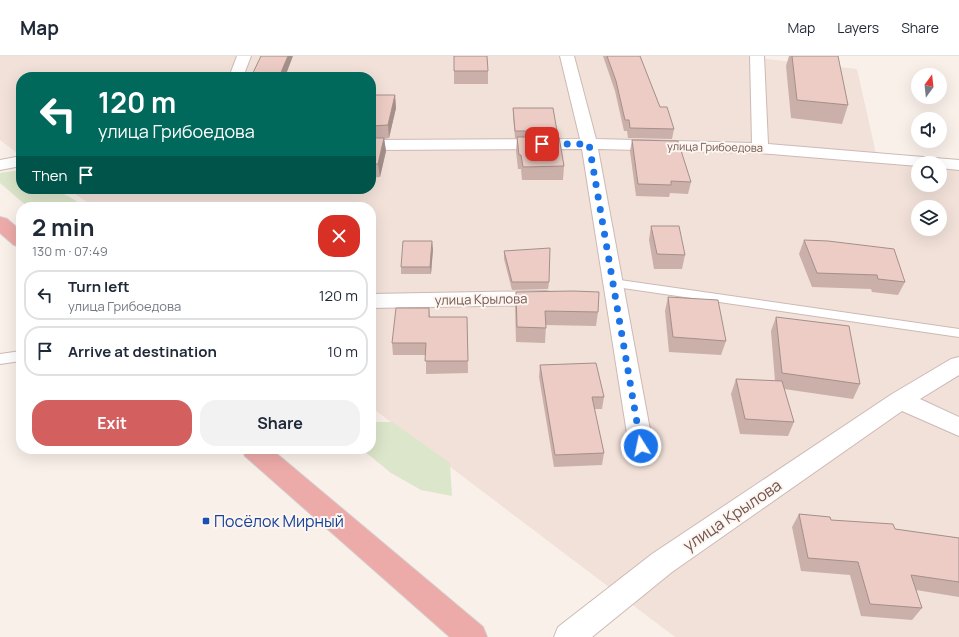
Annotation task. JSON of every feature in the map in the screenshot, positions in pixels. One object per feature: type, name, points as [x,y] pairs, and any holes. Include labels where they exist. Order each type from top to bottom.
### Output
[{"type":"highway","points":[[0,223],[16,237]]},
{"type":"highway","points":[[260,454],[472,637]]},
{"type":"street","points":[[238,72],[244,56]]},
{"type":"street","points":[[567,56],[589,144],[609,292],[641,446]]},
{"type":"street","points":[[757,56],[760,148]]},
{"type":"street","name":"улица Грибоедова","points":[[376,145],[589,144],[760,148],[911,161]]},
{"type":"street","points":[[0,165],[16,162]]},
{"type":"street","name":"улица Грибоедова","points":[[947,164],[959,165]]},
{"type":"street","name":"улица Крылова","points":[[376,301],[567,297]]},
{"type":"street","name":"улица Крылова","points":[[569,637],[662,563],[900,400],[959,365]]},
{"type":"street","points":[[900,400],[959,427]]},
{"type":"lane","points":[[609,292],[959,332]]},
{"type":"lane","points":[[0,359],[16,357]]},
{"type":"shaded area","points":[[0,56],[757,56],[757,58],[857,69],[877,158],[911,162],[911,192],[947,192],[947,164],[959,165],[959,637],[675,637],[376,411],[376,202],[87,202],[75,194],[376,194],[376,72],[16,72],[16,152],[0,140]]},
{"type":"green space","points":[[16,171],[16,194],[64,194],[77,202],[22,202],[0,183],[0,173]]},
{"type":"green space","points":[[376,422],[392,422],[450,463],[452,496],[421,490],[391,473],[368,454],[376,454]]},
{"type":"building","points":[[261,56],[288,56],[281,72],[253,72]]},
{"type":"building","points":[[454,56],[487,56],[488,71],[454,71]]},
{"type":"building","points":[[607,56],[640,56],[660,107],[667,107],[674,129],[630,128],[629,120],[625,120],[616,81]]},
{"type":"building","points":[[792,56],[838,56],[848,105],[797,100]]},
{"type":"building","points":[[376,95],[395,95],[388,125],[376,126]]},
{"type":"building","points":[[513,108],[553,108],[557,131],[515,131]]},
{"type":"building","points":[[517,137],[559,137],[564,166],[523,167],[521,155],[519,155]]},
{"type":"building","points":[[376,138],[384,138],[378,164],[376,164]]},
{"type":"building","points":[[632,140],[678,141],[691,182],[671,181],[671,185],[638,184]]},
{"type":"building","points":[[651,226],[679,226],[685,255],[657,254]]},
{"type":"building","points":[[804,240],[828,241],[894,249],[905,282],[878,279],[877,275],[817,273]]},
{"type":"building","points":[[403,241],[432,241],[430,267],[401,267]]},
{"type":"building","points":[[550,248],[549,282],[512,282],[504,251]]},
{"type":"building","points":[[516,292],[599,292],[598,312],[545,311],[546,328],[517,327]]},
{"type":"building","points":[[668,297],[718,300],[726,341],[673,337]]},
{"type":"building","points":[[396,308],[429,308],[429,317],[467,317],[468,361],[425,361],[426,343],[392,343]]},
{"type":"building","points":[[776,317],[849,326],[860,384],[782,373]]},
{"type":"building","points":[[596,363],[604,397],[592,397],[604,453],[555,455],[540,365]]},
{"type":"building","points":[[736,379],[782,381],[794,422],[745,419]]},
{"type":"building","points":[[799,514],[830,517],[831,520],[893,524],[895,529],[959,538],[959,582],[911,575],[922,608],[870,604],[858,562],[808,558]]},
{"type":"place","name":"Посёлок Мирный","points":[[206,521]]},
{"type":"route","points":[[542,144],[589,144],[641,446]]}]
